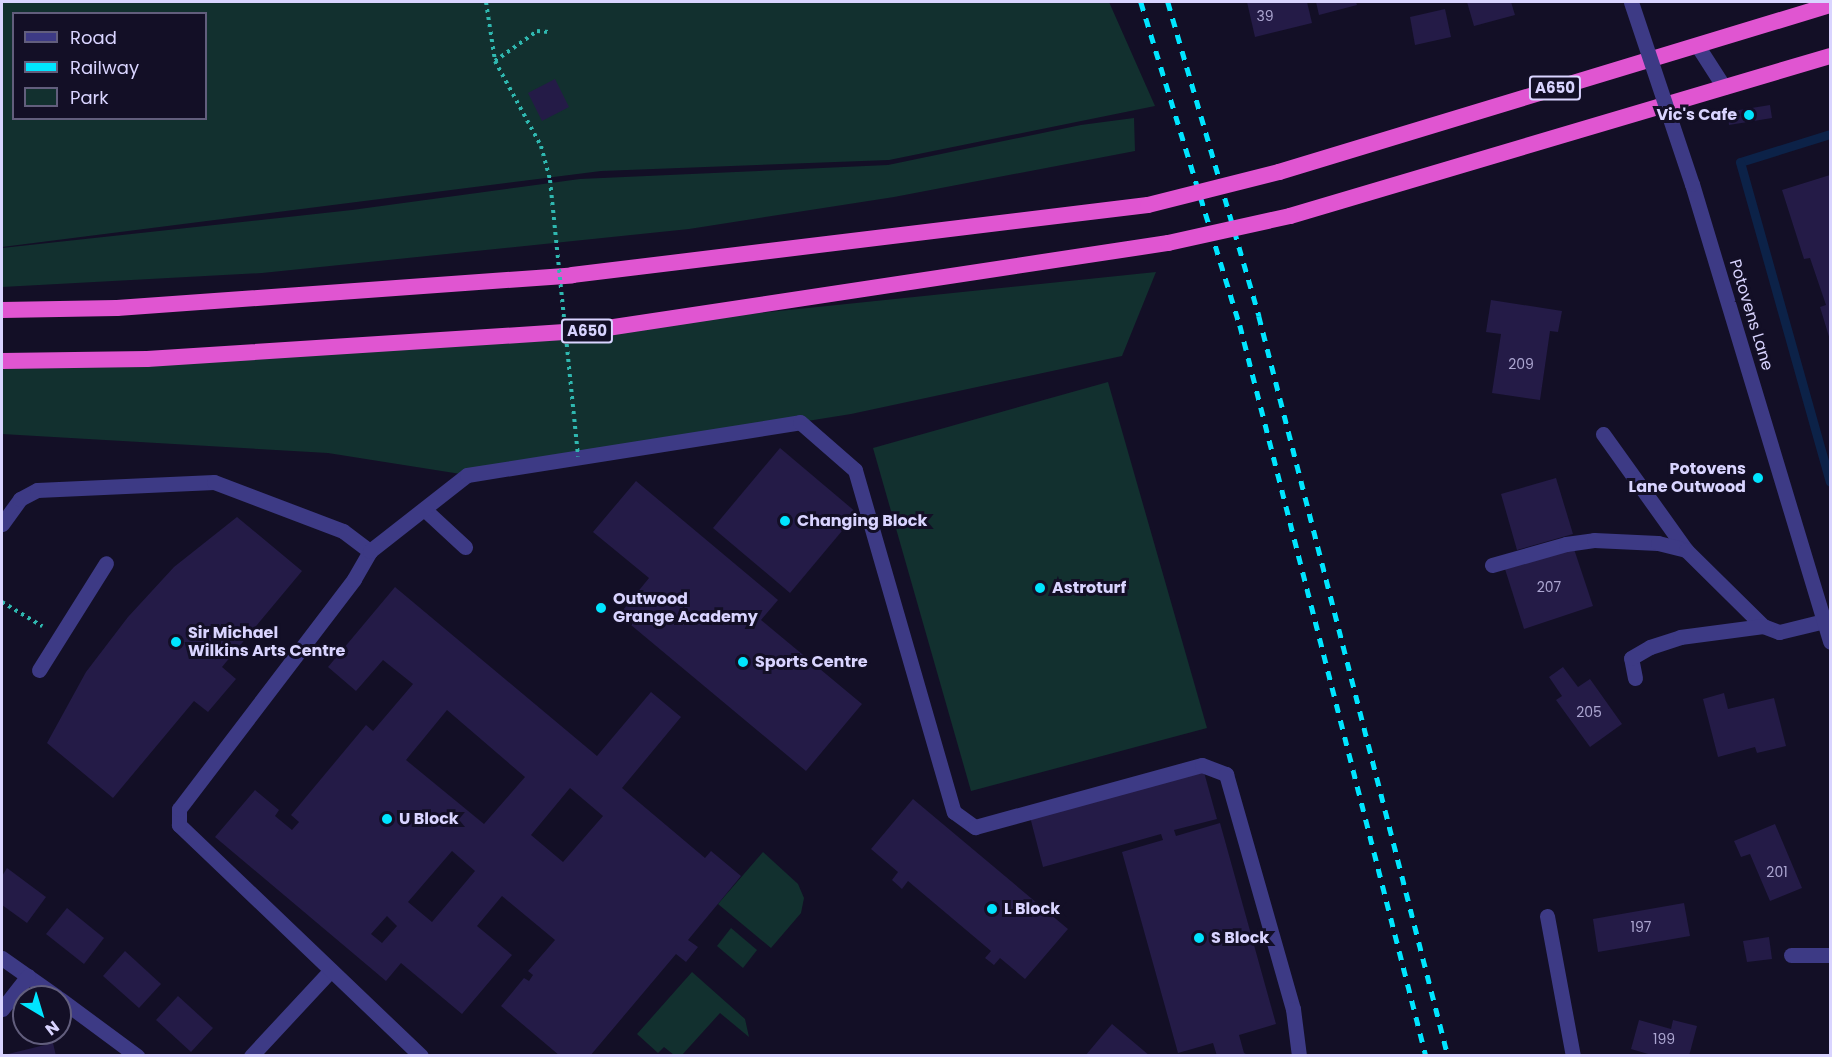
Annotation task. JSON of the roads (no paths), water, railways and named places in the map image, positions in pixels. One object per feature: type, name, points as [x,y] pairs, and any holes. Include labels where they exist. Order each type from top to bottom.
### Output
[{"type":"highway","name":"A650","points":[[2,310],[117,308],[572,275],[1148,205],[1279,172],[1830,5]]},
{"type":"highway","name":"A650","points":[[2,362],[147,360],[594,330],[1168,243],[1290,216],[1830,56]]},
{"type":"street","name":"Potovens Lane","points":[[1632,2],[1692,184],[1830,642]]},
{"type":"street","points":[[1697,45],[1724,87]]},
{"type":"street","points":[[421,1056],[179,825],[179,809],[354,579],[370,551],[466,475],[800,422],[855,470],[954,812],[975,827],[1202,765],[1226,774],[1293,1009],[1299,1056]]},
{"type":"street","points":[[1603,434],[1686,550],[1763,626],[1779,632],[1824,621]]},
{"type":"street","points":[[2,524],[20,498],[37,490],[214,482],[343,531],[370,551]]},
{"type":"street","points":[[424,509],[465,547]]},
{"type":"street","points":[[1492,565],[1566,544],[1594,540],[1658,543],[1686,550]]},
{"type":"street","points":[[39,670],[74,600],[106,563]]},
{"type":"street","points":[[1635,678],[1631,658],[1650,647],[1680,636],[1763,626]]},
{"type":"street","points":[[1547,916],[1573,1056]]},
{"type":"street","points":[[1791,955],[1830,955]]},
{"type":"street","points":[[2,958],[41,985]]},
{"type":"street","points":[[251,1056],[331,970]]},
{"type":"street","points":[[2,1009],[28,976]]},
{"type":"street","points":[[72,1008],[137,1056]]},
{"type":"waterway","points":[[1830,134],[1740,162],[1830,482]]},
{"type":"railway","points":[[1141,2],[1240,325],[1426,1056]]},
{"type":"railway","points":[[1168,2],[1259,316],[1448,1056]]},
{"type":"place","name":"Vic's Cafe","points":[[1749,115]]},
{"type":"place","name":"Potovens Lane Outwood","points":[[1758,478]]},
{"type":"place","name":"Changing Block","points":[[785,521]]},
{"type":"place","name":"Astroturf","points":[[1040,588]]},
{"type":"place","name":"Outwood Grange Academy","points":[[601,608]]},
{"type":"place","name":"Sir Michael Wilkins Arts Centre","points":[[176,642]]},
{"type":"place","name":"Sports Centre","points":[[743,662]]},
{"type":"place","name":"U Block","points":[[387,819]]},
{"type":"place","name":"L Block","points":[[992,909]]},
{"type":"place","name":"S Block","points":[[1199,938]]}]
